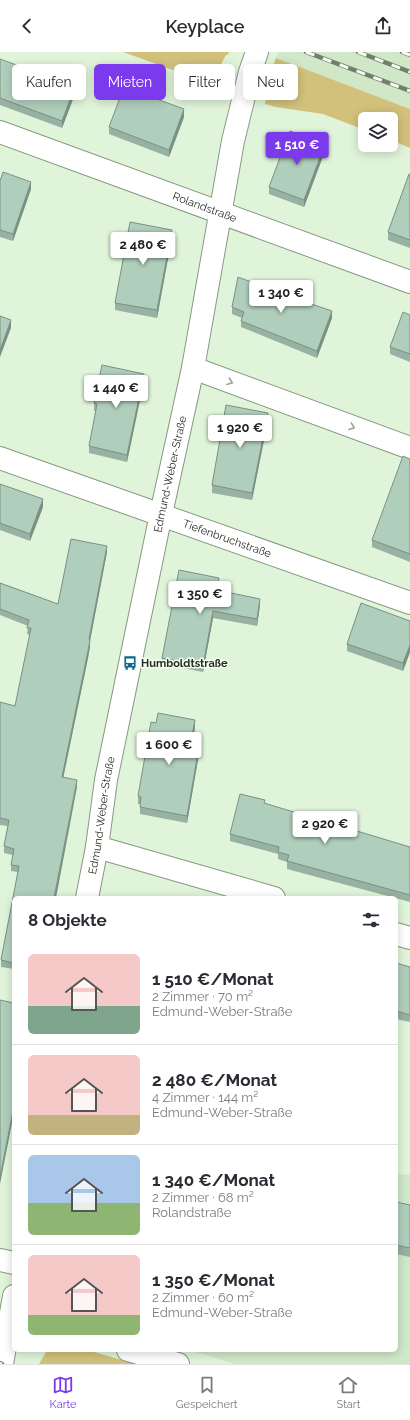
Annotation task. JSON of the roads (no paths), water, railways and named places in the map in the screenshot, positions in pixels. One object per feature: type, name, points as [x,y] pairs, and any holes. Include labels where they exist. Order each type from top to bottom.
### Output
[{"type":"street","name":"Edmund-Weber-Straße","points":[[87,896],[97,847],[106,780],[193,368],[233,141],[250,72],[257,52]]},
{"type":"street","name":"Rolandstraße","points":[[0,132],[410,282]]},
{"type":"street","points":[[193,368],[410,448]]},
{"type":"street","name":"Tiefenbruchstraße","points":[[0,458],[410,603]]},
{"type":"street","points":[[97,847],[267,896]]},
{"type":"street","points":[[398,935],[410,938]]},
{"type":"street","points":[[0,1260],[12,1263]]},
{"type":"street","points":[[2,1364],[12,1314]]},
{"type":"street","points":[[135,1352],[178,1364]]},
{"type":"railway","points":[[306,52],[410,91]]},
{"type":"railway","points":[[358,52],[410,72]]},
{"type":"railway","points":[[402,52],[410,55]]},
{"type":"place","name":"Humboldtstraße","points":[[130,663]]}]
